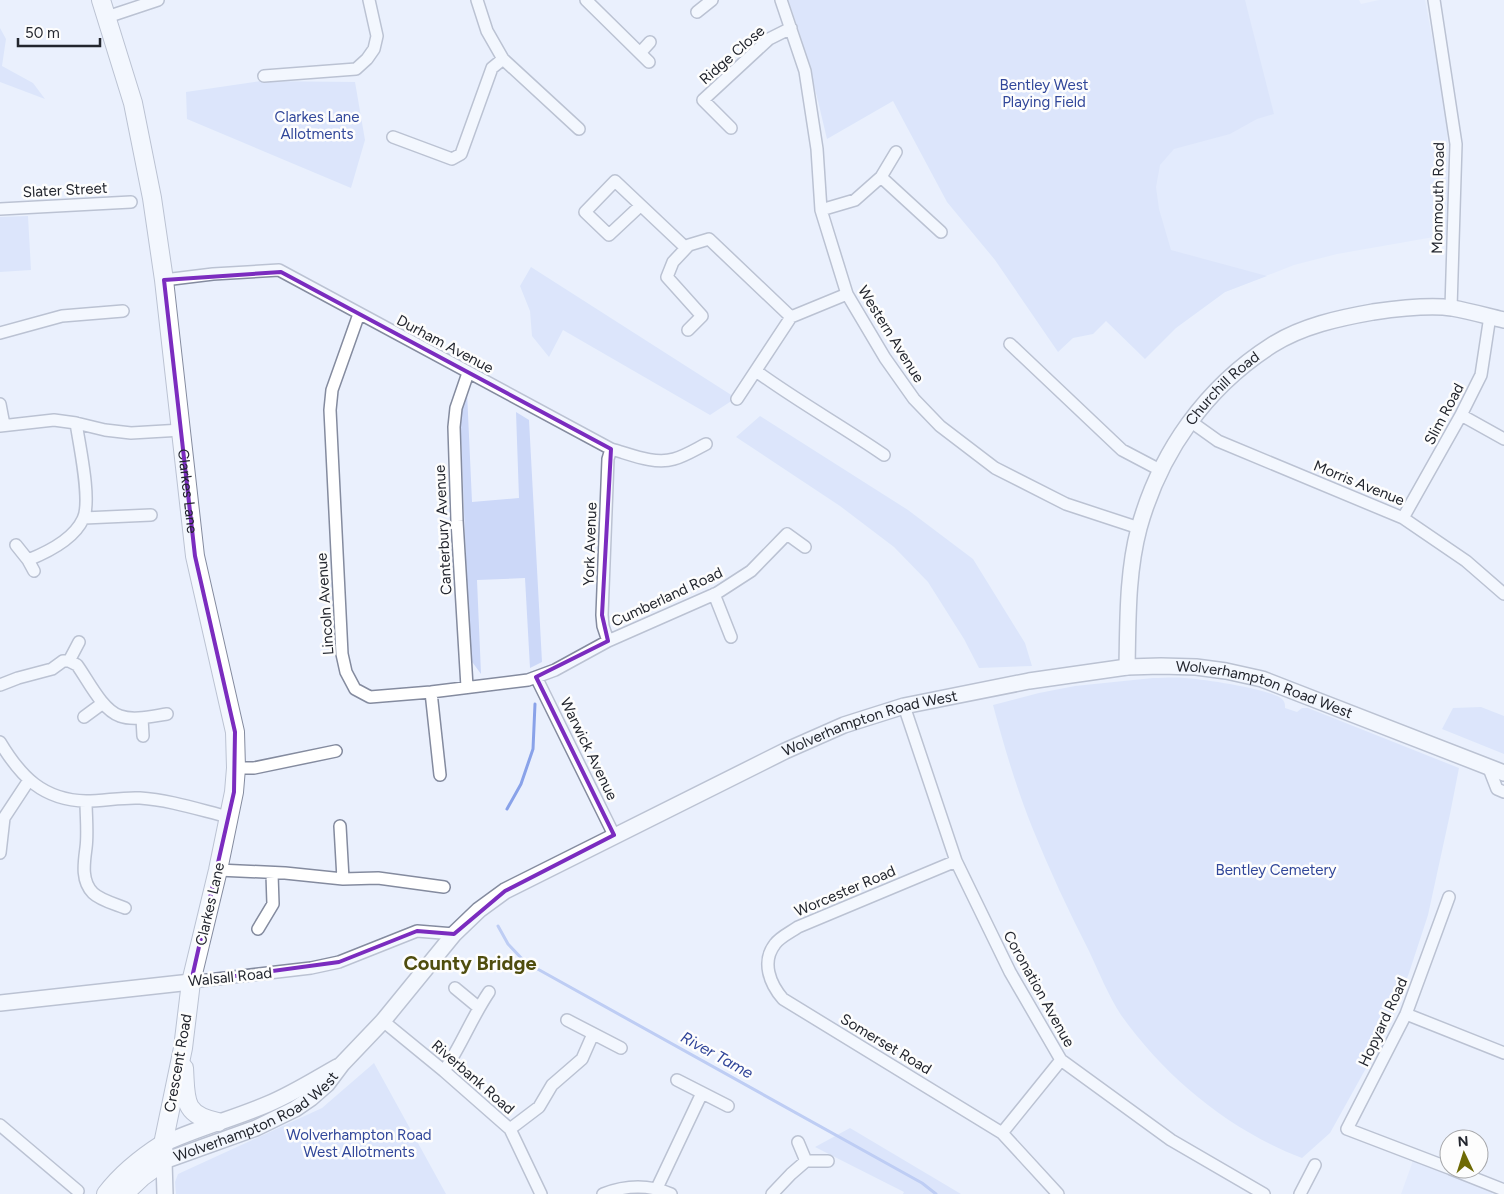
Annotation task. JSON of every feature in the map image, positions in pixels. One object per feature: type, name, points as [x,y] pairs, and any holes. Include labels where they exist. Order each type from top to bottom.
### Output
[{"type":"main road","name":"Clarkes Lane","points":[[102,0],[133,103],[152,198],[164,280],[195,556],[235,732],[236,768],[229,817],[191,982]]},
{"type":"main road","name":"Churchill Road","points":[[1127,667],[1129,586],[1139,528],[1160,470],[1190,421],[1228,378],[1273,344],[1342,317],[1393,309],[1451,308],[1497,318]]},
{"type":"main road","name":"Wolverhampton Road West","points":[[163,1153],[256,1128],[295,1109],[327,1084],[342,1064],[384,1021],[454,934],[479,910],[505,890],[785,751],[844,725],[904,706],[972,691],[1127,667],[1196,667],[1262,679],[1504,773]]},
{"type":"main road","name":"Walsall Road","points":[[0,1003],[191,982]]},
{"type":"main road","name":"Crescent Road","points":[[163,1153],[183,1048],[191,982]]},
{"type":"main road","points":[[183,1048],[186,1093],[191,1111],[204,1119],[218,1122]]},
{"type":"main road","name":"Wolverhampton Road West","points":[[163,1153],[189,1132],[245,1113],[284,1097],[342,1064]]},
{"type":"main road","points":[[106,1194],[142,1158],[163,1153]]},
{"type":"main road","points":[[124,1194],[163,1153]]},
{"type":"main road","points":[[163,1153],[165,1194]]},
{"type":"street","points":[[107,17],[158,0]]},
{"type":"street","points":[[264,76],[356,69],[367,59],[374,48],[377,36],[369,0]]},
{"type":"street","points":[[477,0],[487,31],[502,59],[579,129]]},
{"type":"street","points":[[586,0],[650,62]]},
{"type":"street","points":[[697,12],[712,0]]},
{"type":"street","name":"Western Avenue","points":[[781,0],[805,71],[817,149],[821,210],[847,294],[884,358],[914,399],[940,426],[1000,470],[1066,504],[1139,528]]},
{"type":"street","name":"Monmouth Road","points":[[1434,0],[1456,144],[1451,308]]},
{"type":"street","name":"Ridge Close","points":[[731,128],[703,100],[769,39],[791,28]]},
{"type":"street","points":[[640,52],[650,42]]},
{"type":"street","points":[[393,137],[452,159],[457,158],[461,154],[492,68],[502,59]]},
{"type":"street","points":[[821,210],[854,200],[881,177],[896,152]]},
{"type":"street","points":[[881,177],[941,232]]},
{"type":"street","points":[[640,206],[609,235],[584,212],[615,181],[686,248]]},
{"type":"street","name":"Slater Street","points":[[0,209],[131,202]]},
{"type":"street","points":[[688,330],[702,316],[667,277],[673,262],[689,245],[709,239],[791,317]]},
{"type":"street","name":"Durham Avenue","points":[[164,280],[213,274],[279,270],[611,449],[646,459],[664,461],[674,459],[706,444]]},
{"type":"street","points":[[737,399],[791,317],[847,294]]},
{"type":"street","points":[[0,333],[62,316],[123,311]]},
{"type":"street","name":"Lincoln Avenue","points":[[360,314],[332,390],[330,410],[342,654],[346,672],[355,689],[370,698],[528,680],[555,670],[608,641]]},
{"type":"street","name":"Slim Road","points":[[1403,518],[1461,415],[1481,375],[1497,318]]},
{"type":"street","points":[[1010,344],[1122,450],[1160,470]]},
{"type":"street","points":[[756,371],[787,393],[846,428],[884,455]]},
{"type":"street","name":"Canterbury Avenue","points":[[467,687],[457,521],[454,427],[456,408],[468,373]]},
{"type":"street","points":[[0,404],[2,425],[54,420],[131,433],[182,430]]},
{"type":"street","points":[[1461,415],[1504,439]]},
{"type":"street","name":"Morris Avenue","points":[[1190,421],[1218,441],[1403,518],[1466,561],[1504,594]]},
{"type":"street","points":[[28,560],[47,552],[70,536],[84,518],[86,506],[85,488],[76,423]]},
{"type":"street","name":"York Avenue","points":[[608,641],[603,626],[602,614],[608,459],[611,449]]},
{"type":"street","points":[[84,518],[151,515]]},
{"type":"street","name":"Cumberland Road","points":[[608,641],[714,594],[751,571],[787,534],[805,548]]},
{"type":"street","points":[[16,546],[28,560],[34,571]]},
{"type":"street","points":[[714,594],[731,637]]},
{"type":"street","points":[[69,661],[79,642]]},
{"type":"street","points":[[0,685],[69,661],[77,665],[110,711],[121,717],[142,718],[167,714]]},
{"type":"street","name":"Warwick Avenue","points":[[536,677],[614,835]]},
{"type":"street","points":[[431,692],[440,775]]},
{"type":"street","points":[[84,717],[103,703]]},
{"type":"street","name":"Coronation Avenue","points":[[904,706],[956,861],[1010,972],[1061,1060],[1170,1140],[1264,1194]]},
{"type":"street","points":[[142,718],[143,736]]},
{"type":"street","points":[[0,742],[29,780],[42,790],[55,796],[86,801],[154,799],[229,817]]},
{"type":"street","points":[[236,768],[254,768],[336,751]]},
{"type":"street","points":[[1488,766],[1497,789],[1504,792]]},
{"type":"street","points":[[0,853],[4,818],[29,780]]},
{"type":"street","points":[[86,801],[86,848],[83,857],[83,868],[88,885],[96,896],[125,908]]},
{"type":"street","points":[[340,826],[343,879]]},
{"type":"street","name":"Worcester Road","points":[[768,970],[769,955],[776,943],[798,927],[956,861]]},
{"type":"street","points":[[218,870],[272,874],[285,873],[343,879],[378,878],[444,887]]},
{"type":"street","points":[[258,929],[273,904],[272,874]]},
{"type":"street","name":"Hopyard Road","points":[[1439,1165],[1347,1129],[1406,1014],[1448,897]]},
{"type":"street","name":"Walsall Road","points":[[191,982],[311,968],[339,962],[417,931],[454,934]]},
{"type":"street","name":"Somerset Road","points":[[768,970],[775,989],[783,999],[1002,1133],[1058,1194]]},
{"type":"street","points":[[455,988],[478,1007]]},
{"type":"street","points":[[444,1071],[457,1052],[478,1007],[489,992]]},
{"type":"street","points":[[1406,1014],[1504,1053]]},
{"type":"street","points":[[568,1020],[621,1048]]},
{"type":"street","name":"Riverbank Road","points":[[384,1021],[510,1129],[541,1194]]},
{"type":"street","points":[[510,1129],[539,1107],[552,1085],[582,1059],[593,1034]]},
{"type":"street","points":[[1002,1133],[1061,1060]]},
{"type":"street","points":[[678,1080],[728,1106]]},
{"type":"street","points":[[657,1188],[702,1093]]},
{"type":"street","points":[[0,1125],[78,1191]]},
{"type":"street","points":[[798,1142],[806,1161]]},
{"type":"street","points":[[772,1194],[806,1161],[828,1161]]},
{"type":"street","points":[[1300,1194],[1315,1164]]},
{"type":"street","points":[[1476,1179],[1504,1190]]},
{"type":"street","points":[[603,1194],[626,1187],[641,1186],[657,1188],[671,1194]]},
{"type":"highlighted area","points":[[281,272],[611,449],[602,615],[608,641],[536,677],[614,835],[505,891],[454,934],[417,931],[339,962],[191,982],[234,792],[235,732],[195,556],[164,280]]},
{"type":"shaded area","points":[[1244,0],[1359,0],[1361,4],[1379,0],[1425,0],[1447,116],[1451,234],[1337,254],[1294,265],[1225,292],[1185,321],[1120,150]]},
{"type":"shaded area","points":[[1414,1158],[1439,1168],[1439,1179],[1466,1179],[1504,1194],[1401,1194]]},
{"type":"green space","name":"Bentley West Playing Field","points":[[788,0],[1245,0],[1274,114],[1257,119],[1230,134],[1174,149],[1160,165],[1156,187],[1159,209],[1171,250],[1267,276],[1225,292],[1176,328],[1145,359],[1106,321],[1093,334],[1073,338],[1058,352],[995,260],[947,202],[893,101],[827,139],[805,51]]},
{"type":"green space","points":[[0,28],[6,39],[2,66],[33,83],[45,99],[0,82]]},
{"type":"green space","name":"Clarkes Lane Allotments","points":[[261,81],[355,82],[365,140],[351,188],[187,119],[186,92]]},
{"type":"green space","points":[[28,216],[31,270],[0,272],[0,217]]},
{"type":"green space","points":[[531,267],[736,398],[710,415],[563,330],[549,357],[532,336],[530,311],[520,286]]},
{"type":"green space","points":[[467,392],[472,502],[519,498],[516,412],[529,420],[542,662],[530,668],[525,578],[477,580],[481,674],[470,659],[460,412]]},
{"type":"green space","points":[[760,416],[908,510],[973,559],[1025,643],[1032,666],[979,668],[964,639],[928,582],[894,547],[840,506],[736,437]]},
{"type":"green space","name":"Bentley Cemetery","points":[[1153,678],[1206,680],[1266,692],[1283,700],[1285,708],[1297,712],[1302,708],[1308,708],[1459,768],[1428,915],[1398,1001],[1370,1061],[1330,1133],[1302,1158],[1249,1133],[1201,1100],[1158,1060],[1121,1015],[1066,905],[1038,843],[1016,782],[993,705],[1075,686]]},
{"type":"green space","points":[[1481,707],[1504,716],[1504,754],[1442,729],[1453,708]]},
{"type":"green space","name":"Wolverhampton Road West Allotments","points":[[374,1063],[446,1194],[176,1194],[175,1182],[178,1174],[322,1108]]},
{"type":"green space","points":[[850,1128],[961,1194],[903,1194],[904,1192],[815,1147]]},
{"type":"waterway","name":"River Tame","points":[[507,809],[521,784],[533,749],[535,704]]},
{"type":"waterway","name":"River Tame","points":[[498,926],[508,944],[525,962],[922,1183],[936,1194]]},
{"type":"district","name":"County Bridge","points":[[470,963]]}]
